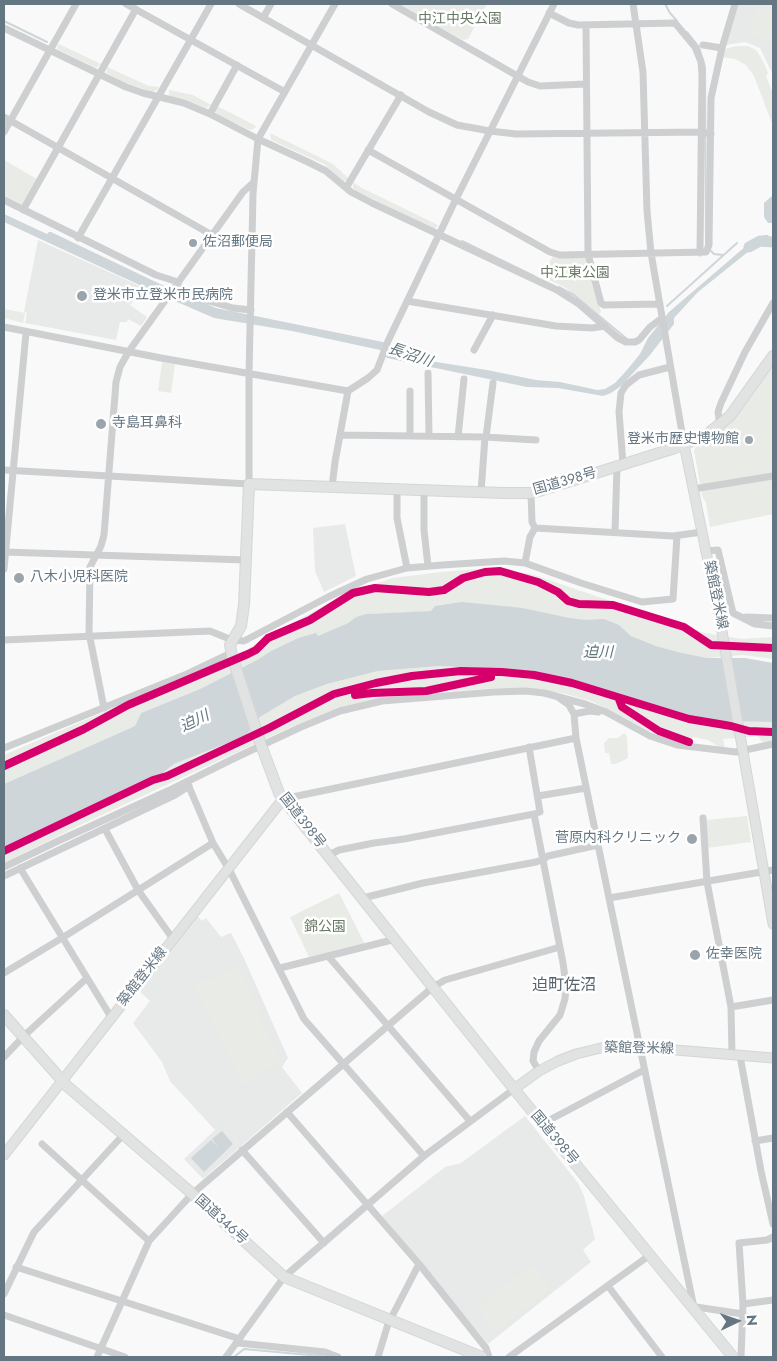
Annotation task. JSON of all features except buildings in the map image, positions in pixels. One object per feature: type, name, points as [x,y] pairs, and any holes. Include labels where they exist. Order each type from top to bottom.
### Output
[{"type":"highway","name":"国道398号","points":[[733,1357],[542,1124],[283,799],[261,745],[230,645],[235,640],[241,626],[249,484],[531,493],[705,436],[720,426],[742,402],[773,356]]},
{"type":"highway","name":"国道346号","points":[[4,1015],[62,1082],[124,1134],[284,1277],[482,1357]]},
{"type":"main road","name":"築館登米線","points":[[684,444],[720,620],[773,924]]},
{"type":"main road","name":"築館登米線","points":[[4,1155],[283,799]]},
{"type":"main road","name":"築館登米線","points":[[514,1089],[539,1071],[558,1061],[591,1049],[618,1046],[639,1047],[773,1058]]},
{"type":"street","points":[[4,132],[7,119],[76,4]]},
{"type":"street","points":[[126,4],[284,92]]},
{"type":"street","points":[[78,238],[211,4]]},
{"type":"street","points":[[239,4],[447,121],[472,129],[516,134],[702,132],[711,134]]},
{"type":"street","points":[[264,18],[271,4]]},
{"type":"street","points":[[4,470],[249,484],[249,374],[254,182],[258,139],[335,4]]},
{"type":"street","points":[[392,4],[528,82],[540,86],[586,84]]},
{"type":"street","points":[[332,487],[348,391],[375,372],[407,300],[456,199],[554,4]]},
{"type":"street","points":[[633,4],[642,72],[647,211],[662,318],[684,444]]},
{"type":"street","points":[[705,250],[711,98],[722,48],[735,4]]},
{"type":"street","points":[[23,210],[136,9]]},
{"type":"street","points":[[549,13],[569,23],[586,25],[675,23],[696,47],[701,62],[702,75],[705,250]]},
{"type":"street","points":[[586,25],[588,254],[601,303],[604,305],[660,304]]},
{"type":"street","points":[[4,28],[126,87],[184,104],[210,114],[326,171],[346,188],[372,203],[557,290],[579,304],[618,338],[626,342],[635,342],[662,318]]},
{"type":"street","points":[[703,45],[722,48]]},
{"type":"street","points":[[210,114],[237,65]]},
{"type":"street","points":[[346,188],[400,95]]},
{"type":"street","points":[[7,119],[212,235]]},
{"type":"street","points":[[368,150],[550,252],[560,255],[705,250]]},
{"type":"street","points":[[104,708],[90,636],[90,567],[104,535],[116,382],[120,367],[176,284],[243,192],[254,182]]},
{"type":"street","points":[[4,200],[202,298],[251,312]]},
{"type":"street","points":[[407,300],[556,326],[592,328],[605,326]]},
{"type":"street","points":[[720,426],[718,412],[721,403],[745,352],[773,303]]},
{"type":"street","points":[[474,350],[493,315]]},
{"type":"street","points":[[4,327],[161,358],[348,391]]},
{"type":"street","points":[[4,569],[26,332]]},
{"type":"street","points":[[616,532],[620,465],[619,412],[621,393],[626,385],[639,375],[670,367]]},
{"type":"street","points":[[428,373],[429,436]]},
{"type":"street","points":[[458,436],[464,379]]},
{"type":"street","points":[[481,492],[493,383]]},
{"type":"street","points":[[410,391],[410,436]]},
{"type":"street","points":[[340,435],[458,436],[536,440]]},
{"type":"street","points":[[693,489],[773,476]]},
{"type":"street","points":[[397,489],[398,518],[407,568]]},
{"type":"street","points":[[424,490],[424,530],[428,566]]},
{"type":"street","points":[[531,493],[532,522],[535,528]]},
{"type":"street","points":[[535,528],[677,536],[702,532]]},
{"type":"street","points":[[526,563],[530,537],[535,528]]},
{"type":"street","points":[[4,640],[210,631],[235,640],[248,639],[328,596],[367,579],[407,568],[504,561],[526,563],[642,602],[673,599],[677,536]]},
{"type":"street","points":[[706,551],[718,550],[731,609],[737,616],[773,618]]},
{"type":"street","points":[[4,553],[246,560]]},
{"type":"street","points":[[744,617],[755,624],[773,626]]},
{"type":"street","points":[[4,741],[4,748],[187,674],[227,655],[232,656]]},
{"type":"street","points":[[4,867],[100,820],[188,784],[261,745],[340,711],[382,701],[526,691],[556,696],[585,704],[606,712],[650,736],[686,747],[736,752],[773,744]]},
{"type":"street","points":[[556,696],[569,706],[574,714],[576,738],[693,1303],[692,1307],[743,1314]]},
{"type":"street","points":[[574,714],[589,711],[606,712]]},
{"type":"street","points":[[283,799],[576,738]]},
{"type":"street","points":[[329,855],[339,850],[374,842],[404,839],[540,812],[529,748]]},
{"type":"street","points":[[4,876],[175,795],[188,784]]},
{"type":"street","points":[[188,784],[213,843],[280,968],[304,1019],[424,1156]]},
{"type":"street","points":[[538,796],[586,788]]},
{"type":"street","points":[[534,814],[565,976],[565,999],[556,1021],[539,1041],[534,1052],[533,1061],[539,1071]]},
{"type":"street","points":[[703,818],[707,882],[731,1007],[736,1056],[773,1224]]},
{"type":"street","points":[[104,828],[138,890],[173,939]]},
{"type":"street","points":[[4,973],[213,843]]},
{"type":"street","points":[[363,898],[424,883],[505,868],[598,845]]},
{"type":"street","points":[[20,868],[111,1017]]},
{"type":"street","points":[[609,898],[773,870]]},
{"type":"street","points":[[280,968],[396,939]]},
{"type":"street","points":[[97,1357],[149,1241],[192,1194],[433,987],[445,980],[560,947]]},
{"type":"street","points":[[328,956],[470,1121]]},
{"type":"street","points":[[4,1057],[87,978]]},
{"type":"street","points":[[731,1007],[773,1000]]},
{"type":"street","points":[[542,1124],[644,1070]]},
{"type":"street","points":[[226,1357],[284,1277],[424,1156],[514,1089]]},
{"type":"street","points":[[287,1112],[419,1264],[486,1348],[489,1357]]},
{"type":"street","points":[[4,1294],[34,1232],[124,1134]]},
{"type":"street","points":[[755,1141],[773,1138]]},
{"type":"street","points":[[42,1144],[149,1241]]},
{"type":"street","points":[[242,1150],[324,1243]]},
{"type":"street","points":[[741,1357],[743,1304],[738,1243],[767,1240],[773,1237]]},
{"type":"street","points":[[509,1357],[650,1255]]},
{"type":"street","points":[[378,1357],[390,1320],[419,1264]]},
{"type":"street","points":[[16,1267],[239,1341],[325,1352],[338,1357]]},
{"type":"street","points":[[608,1286],[662,1357]]},
{"type":"street","points":[[743,1304],[773,1300]]},
{"type":"street","points":[[4,1315],[125,1357]]},
{"type":"shaded area","points":[[737,4],[773,4],[773,75],[760,48],[745,42],[725,45]]},
{"type":"shaded area","name":"登米市立登米市民病院","points":[[38,240],[142,287],[130,305],[147,317],[141,326],[128,319],[127,322],[120,322],[116,340],[25,323],[27,313],[24,312]]},
{"type":"shaded area","points":[[345,524],[356,576],[324,592],[315,571],[313,528]]},
{"type":"shaded area","points":[[197,915],[202,921],[206,918],[221,937],[231,933],[288,1058],[282,1067],[302,1093],[203,1179],[184,1159],[215,1130],[170,1081],[162,1062],[133,1023],[150,1001],[138,990]]},
{"type":"shaded area","points":[[525,1116],[578,1183],[584,1196],[595,1239],[583,1250],[591,1262],[488,1344],[382,1216],[445,1167],[461,1163]]},
{"type":"green space","name":"中江中央公園","points":[[398,4],[487,4],[468,39],[463,40]]},
{"type":"green space","points":[[757,4],[773,4],[773,42],[748,35]]},
{"type":"green space","points":[[58,44],[101,64],[96,68],[57,49]]},
{"type":"green space","points":[[736,46],[748,46],[756,50],[763,61],[773,94],[773,126],[754,76],[746,65],[735,59],[722,57],[725,49]]},
{"type":"green space","points":[[107,67],[149,86],[159,87],[152,92],[126,83],[107,73]]},
{"type":"green space","points":[[169,90],[193,95],[211,105],[206,108],[184,99],[169,96]]},
{"type":"green space","points":[[217,106],[256,126],[255,128],[250,130],[217,114],[215,110]]},
{"type":"green space","points":[[270,133],[333,164],[348,178],[347,180],[343,181],[324,164],[271,140]]},
{"type":"green space","points":[[4,160],[37,179],[23,205],[4,196]]},
{"type":"green space","points":[[353,182],[438,225],[437,227],[434,229],[356,191],[353,188]]},
{"type":"green space","name":"中江東公園","points":[[553,256],[559,258],[585,257],[601,312],[599,314],[566,288],[541,276]]},
{"type":"green space","points":[[4,309],[25,313],[23,323],[4,318]]},
{"type":"green space","points":[[162,362],[175,364],[171,393],[158,391]]},
{"type":"green space","points":[[773,366],[773,514],[710,527],[706,503],[702,496],[694,450],[699,443],[712,437],[731,421]]},
{"type":"green space","points":[[493,568],[531,574],[705,633],[742,639],[773,637],[773,659],[743,655],[707,658],[656,646],[631,636],[619,625],[570,618],[523,608],[366,614],[318,636],[298,638],[200,689],[141,713],[135,726],[4,784],[4,755],[245,651],[263,639],[333,601],[393,578]]},
{"type":"green space","points":[[440,666],[514,670],[581,683],[610,694],[718,721],[773,722],[773,741],[763,743],[758,736],[723,739],[725,748],[719,747],[708,740],[693,737],[689,744],[684,743],[653,733],[591,701],[566,694],[539,690],[497,688],[390,695],[329,712],[291,727],[78,826],[4,863],[4,850],[81,811],[160,775],[174,764],[246,736],[260,717],[295,696],[327,684],[378,671]]},
{"type":"green space","points":[[624,733],[627,737],[628,758],[616,764],[611,764],[609,753],[605,753],[604,743],[609,738],[618,738]]},
{"type":"green space","points":[[747,816],[751,842],[707,848],[706,820]]},
{"type":"green space","name":"錦公園","points":[[339,893],[365,944],[309,957],[290,917]]},
{"type":"green space","points":[[238,966],[281,1061],[242,1085],[194,986]]},
{"type":"green space","points":[[532,1264],[551,1288],[495,1332],[476,1308]]},
{"type":"water","points":[[773,195],[773,223],[768,223],[764,217],[764,203]]},
{"type":"water","points":[[4,214],[47,234],[51,232],[158,283],[216,308],[383,342],[408,355],[430,361],[536,380],[560,382],[597,390],[605,389],[615,383],[627,370],[640,354],[648,338],[669,312],[746,246],[764,235],[769,235],[698,292],[674,318],[674,324],[650,355],[621,386],[603,396],[558,388],[527,387],[387,358],[380,350],[292,331],[214,318],[4,222]]},
{"type":"water","name":"迫川","points":[[462,602],[523,608],[586,620],[604,619],[619,625],[631,636],[678,652],[707,658],[745,658],[773,663],[773,722],[718,721],[691,717],[631,701],[581,683],[514,670],[440,666],[378,671],[327,684],[295,696],[260,717],[246,736],[174,764],[160,775],[81,811],[4,850],[4,784],[135,726],[141,713],[200,689],[298,638],[316,633],[318,636],[366,614],[431,611],[435,606]]},
{"type":"water","points":[[222,1131],[233,1144],[204,1172],[191,1158],[211,1140],[219,1148],[212,1139]]},
{"type":"waterway","points":[[665,4],[677,21]]},
{"type":"waterway","points":[[4,21],[47,42]]},
{"type":"waterway","points":[[687,32],[699,47],[705,67],[707,246]]},
{"type":"waterway","points":[[462,241],[534,276]]},
{"type":"waterway","name":"長沼川","points":[[749,247],[760,241],[773,242]]},
{"type":"waterway","points":[[667,306],[737,243]]},
{"type":"waterway","points":[[710,250],[714,254],[723,255]]},
{"type":"waterway","points":[[559,287],[574,295],[627,339]]},
{"type":"waterway","points":[[234,1357],[244,1349],[331,1357]]},
{"type":"cycle path","points":[[4,766],[84,729],[128,705],[248,654],[256,650],[268,638],[310,620],[353,593],[375,588],[429,592],[444,590],[463,578],[485,572],[500,571],[538,582],[558,592],[568,601],[579,604],[613,605],[684,627],[711,645],[773,648]]},
{"type":"cycle path","points":[[4,851],[153,780],[167,776],[269,728],[334,694],[412,676],[461,671],[534,675],[572,683],[689,719],[749,731],[773,732]]},
{"type":"cycle path","points":[[355,695],[426,691],[491,677]]},
{"type":"cycle path","points":[[619,699],[622,707],[659,731],[689,742]]},
{"type":"place","name":"佐沼郵便局","points":[[193,243]]},
{"type":"place","name":"登米市立登米市民病院","points":[[82,296]]},
{"type":"place","name":"寺島耳鼻科","points":[[101,424]]},
{"type":"place","name":"登米市歴史博物館","points":[[749,440]]},
{"type":"place","name":"八木小児科医院","points":[[19,578]]},
{"type":"place","name":"菅原内科クリニック","points":[[692,839]]},
{"type":"place","name":"佐幸医院","points":[[695,955]]},
{"type":"district","name":"迫町佐沼","points":[[564,986]]}]
